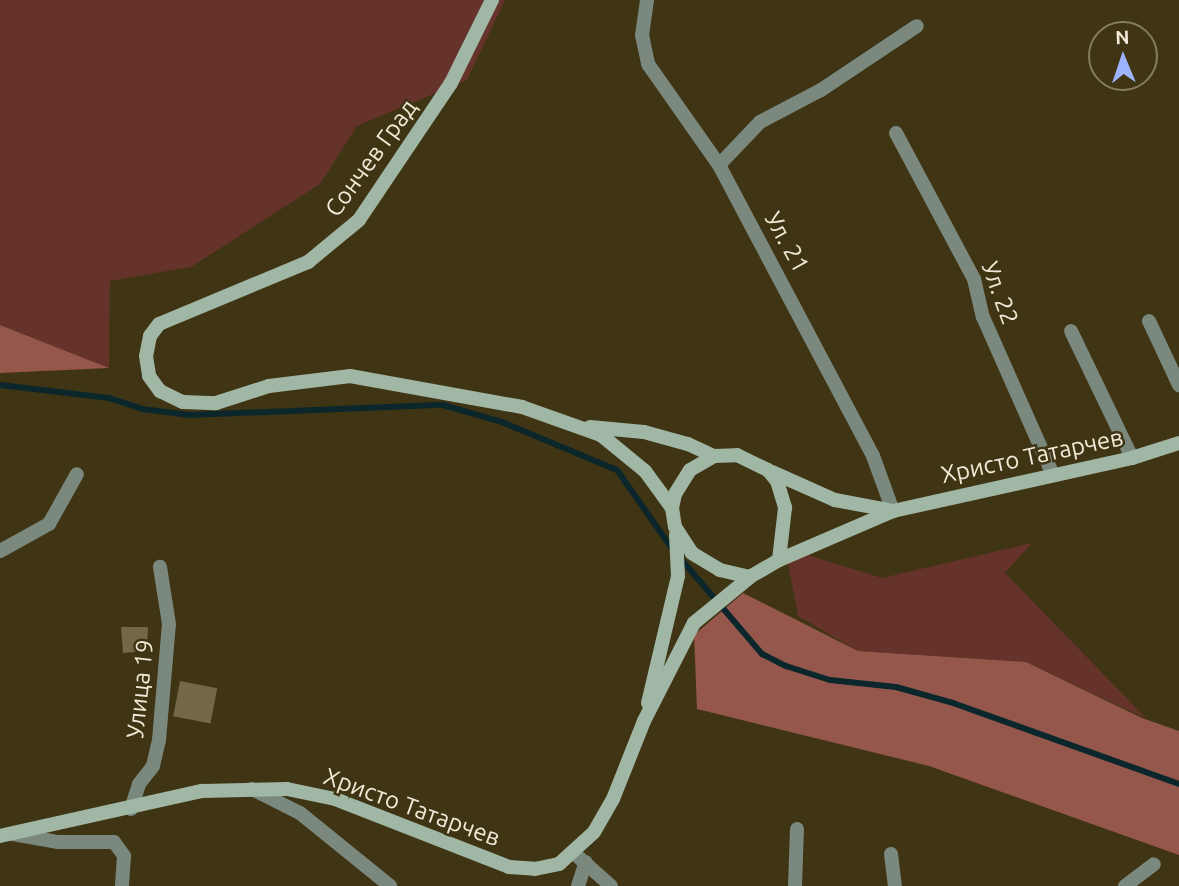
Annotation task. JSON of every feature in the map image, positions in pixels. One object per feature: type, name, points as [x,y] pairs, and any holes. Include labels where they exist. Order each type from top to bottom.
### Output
[{"type":"main road","name":"Сончев Град","points":[[492,0],[451,83],[359,220],[308,262],[159,324],[146,356],[149,376],[160,391],[183,402],[216,403],[269,386],[350,376],[522,407],[576,426]]},
{"type":"main road","points":[[576,426],[644,432],[688,444],[714,456],[748,458],[768,470],[777,481],[785,508],[779,560],[750,577],[694,623],[644,721],[613,799],[580,858]]},
{"type":"main road","points":[[576,426],[622,450],[645,471],[673,508]]},
{"type":"main road","name":"Христо Татарчев","points":[[779,560],[894,511],[1052,473],[1132,458],[1179,443]]},
{"type":"main road","points":[[644,721],[678,576],[680,558],[673,508],[681,481],[714,456]]},
{"type":"main road","name":"Христо Татарчев","points":[[768,470],[835,500],[894,511]]},
{"type":"main road","points":[[675,527],[692,553],[720,570],[750,577]]},
{"type":"main road","name":"Христо Татарчев","points":[[7,835],[202,791],[248,787],[287,789],[335,799],[509,867],[535,869],[580,858]]},
{"type":"street","name":"Ул. 21","points":[[647,0],[642,35],[648,64],[719,165],[867,444],[894,511]]},
{"type":"street","points":[[719,165],[760,122],[821,90],[917,26]]},
{"type":"street","name":"Ул. 22","points":[[896,133],[974,279],[983,317],[1052,473]]},
{"type":"street","points":[[1149,321],[1179,385]]},
{"type":"street","points":[[1071,331],[1132,458]]},
{"type":"street","points":[[0,551],[50,524],[77,474]]},
{"type":"street","name":"Улица 19","points":[[131,809],[139,784],[153,766],[159,740],[169,624],[160,567]]},
{"type":"street","points":[[248,787],[300,813],[390,886]]},
{"type":"street","points":[[795,886],[797,830]]},
{"type":"street","points":[[7,835],[58,842],[114,842],[124,856],[122,886]]},
{"type":"street","points":[[891,855],[895,886]]},
{"type":"street","points":[[578,886],[580,858]]},
{"type":"street","points":[[580,858],[611,886]]},
{"type":"street","points":[[1125,886],[1154,864]]},
{"type":"shaded area","points":[[0,0],[505,0],[467,80],[357,126],[320,184],[191,267],[110,281],[109,368],[0,325]]},
{"type":"shaded area","points":[[0,325],[109,368],[0,373]]},
{"type":"shaded area","points":[[1032,543],[1005,573],[1147,719],[1026,662],[858,651],[798,616],[785,548],[882,578]]},
{"type":"shaded area","points":[[743,593],[858,651],[1026,662],[1142,718],[1179,731],[1179,855],[929,766],[697,709],[694,635]]},
{"type":"building","points":[[121,627],[148,627],[147,651],[123,653]]},
{"type":"building","points":[[180,681],[217,688],[210,724],[173,716]]},
{"type":"waterway","points":[[0,385],[109,398],[142,409],[190,415],[443,405],[502,422],[617,470],[673,550]]},
{"type":"waterway","points":[[680,558],[762,654],[786,666],[830,680],[896,687],[953,703],[1179,784]]}]
